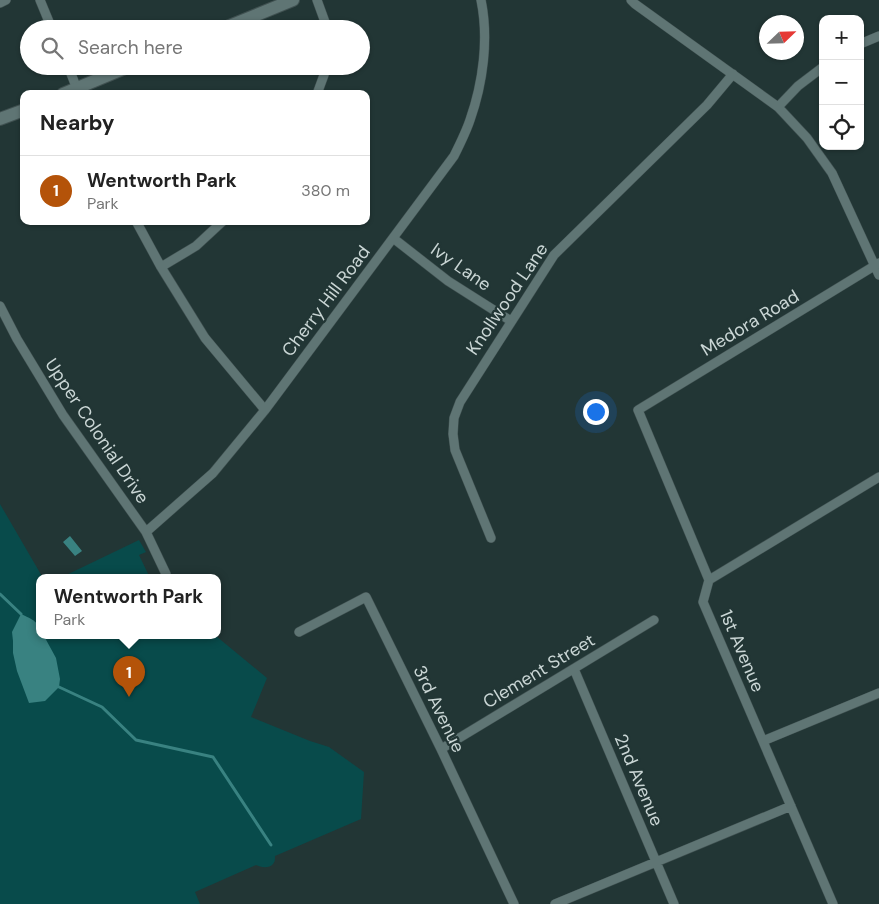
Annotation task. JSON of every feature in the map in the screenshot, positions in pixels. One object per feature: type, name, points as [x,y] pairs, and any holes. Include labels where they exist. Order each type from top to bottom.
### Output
[{"type":"street","points":[[0,3],[6,0]]},
{"type":"street","points":[[40,0],[48,20]]},
{"type":"street","points":[[244,20],[293,0]]},
{"type":"street","points":[[317,0],[324,20]]},
{"type":"street","name":"Cherry Hill Road","points":[[146,532],[213,473],[265,410],[454,156],[470,121],[479,88],[484,50],[484,12],[481,0]]},
{"type":"street","points":[[631,0],[778,107],[807,138],[832,173],[878,268]]},
{"type":"street","points":[[864,42],[879,36]]},
{"type":"street","points":[[778,107],[798,86],[819,70]]},
{"type":"street","name":"Knollwood Lane","points":[[491,538],[455,450],[454,418],[464,395],[554,255],[707,105],[733,74]]},
{"type":"street","points":[[72,75],[78,90]]},
{"type":"street","points":[[80,90],[111,75]]},
{"type":"street","points":[[318,90],[324,75]]},
{"type":"street","points":[[0,119],[20,112]]},
{"type":"street","points":[[138,225],[161,267],[205,338],[265,410]]},
{"type":"street","points":[[161,267],[196,246],[219,225]]},
{"type":"street","name":"Ivy Lane","points":[[393,238],[448,281],[511,321]]},
{"type":"street","name":"Medora Road","points":[[709,580],[638,410],[878,268]]},
{"type":"street","name":"Upper Colonial Drive","points":[[0,306],[17,339],[63,415],[146,532],[166,574]]},
{"type":"street","points":[[709,580],[879,477]]},
{"type":"street","name":"1st Avenue","points":[[709,580],[703,602],[833,904]]},
{"type":"street","name":"3rd Avenue","points":[[299,632],[366,597],[441,749],[514,904]]},
{"type":"street","name":"Clement Street","points":[[441,749],[654,620]]},
{"type":"street","name":"2nd Avenue","points":[[574,669],[674,904]]},
{"type":"street","points":[[763,741],[879,693]]},
{"type":"street","points":[[555,904],[790,806]]},
{"type":"shaded area","points":[[0,504],[41,574],[36,574],[36,639],[220,639],[267,678],[251,717],[329,747],[364,772],[361,819],[275,856],[274,862],[269,867],[256,865],[195,892],[200,904],[0,904]]},
{"type":"shaded area","points":[[70,536],[82,551],[75,556],[63,542]]},
{"type":"shaded area","points":[[139,540],[146,552],[139,555],[148,574],[68,574]]},
{"type":"shaded area","points":[[21,614],[32,620],[36,623],[36,639],[46,639],[56,658],[60,679],[59,687],[45,701],[29,703],[17,671],[13,653],[12,632]]},
{"type":"waterway","points":[[0,594],[21,614]]},
{"type":"waterway","points":[[59,687],[102,707],[136,740],[213,757],[271,845]]},
{"type":"place","name":"Wentworth Park","points":[[129,697]]}]
